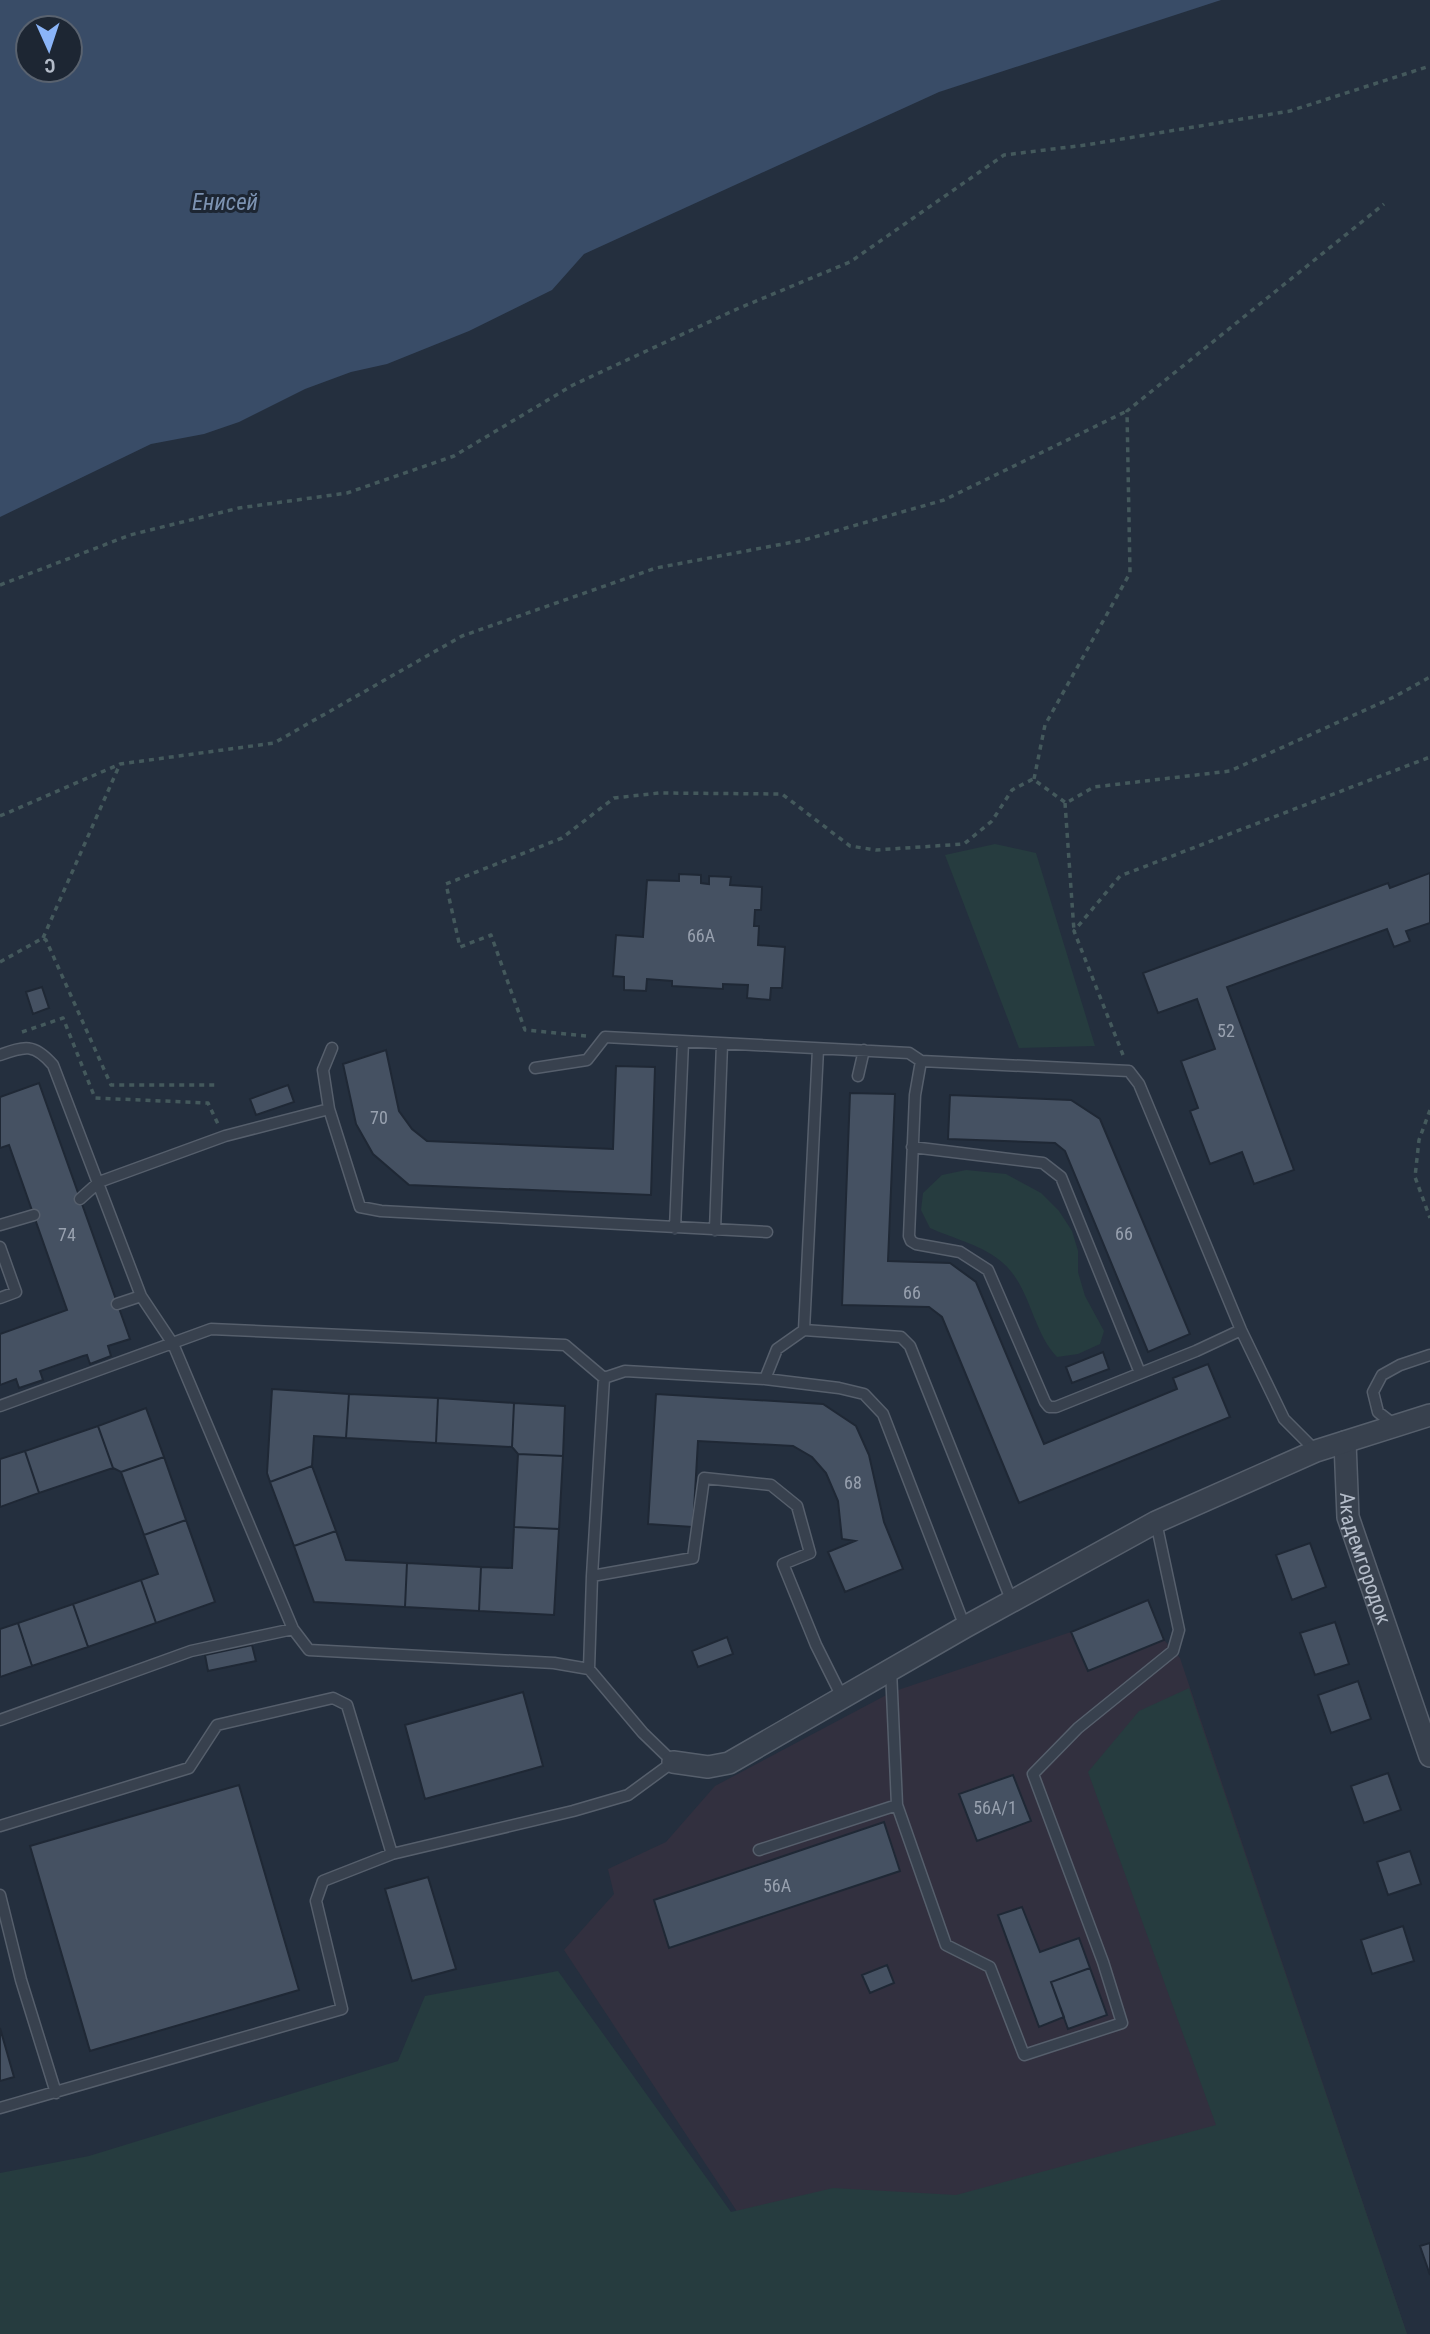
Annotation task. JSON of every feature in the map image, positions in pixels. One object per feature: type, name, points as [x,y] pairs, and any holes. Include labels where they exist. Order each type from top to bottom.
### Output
[{"type":"street","points":[[673,1762],[708,1767],[729,1763],[1156,1522],[1316,1451],[1430,1415]]},
{"type":"street","name":"Академгородок","points":[[1345,1442],[1348,1517],[1430,1756]]},
{"type":"lane","points":[[536,1068],[587,1060],[605,1037],[864,1050],[909,1053],[921,1061],[1129,1071],[1139,1084],[1241,1330],[1284,1419],[1316,1451]]},
{"type":"lane","points":[[675,1228],[683,1042]]},
{"type":"lane","points":[[715,1230],[722,1044]]},
{"type":"lane","points":[[0,1055],[22,1047],[33,1049],[53,1065],[141,1296],[173,1344],[293,1629],[309,1650],[554,1664],[589,1669],[643,1733],[673,1762],[628,1795],[573,1811],[392,1854],[323,1881],[316,1901],[342,2009],[0,2108]]},
{"type":"lane","points":[[331,1048],[323,1070],[329,1109],[360,1207],[381,1211],[767,1232]]},
{"type":"lane","points":[[804,1330],[818,1048]]},
{"type":"lane","points":[[859,1076],[864,1050]]},
{"type":"lane","points":[[921,1061],[915,1094],[909,1236],[916,1244],[960,1252],[988,1270],[1049,1407],[1056,1407],[1196,1351],[1241,1330]]},
{"type":"lane","points":[[80,1199],[99,1182],[225,1136],[329,1109]]},
{"type":"lane","points":[[912,1147],[1043,1163],[1061,1177],[1140,1373]]},
{"type":"lane","points":[[0,1225],[34,1215]]},
{"type":"lane","points":[[0,1247],[16,1292],[0,1298]]},
{"type":"lane","points":[[117,1304],[141,1296]]},
{"type":"lane","points":[[0,1406],[211,1329],[565,1345],[604,1378]]},
{"type":"lane","points":[[765,1379],[777,1349],[804,1330],[901,1337],[910,1346],[1012,1602]]},
{"type":"lane","points":[[1396,1426],[1378,1412],[1373,1392],[1382,1375],[1400,1365],[1430,1355]]},
{"type":"lane","points":[[604,1378],[625,1371],[765,1379],[839,1388],[864,1394],[883,1414],[965,1628]]},
{"type":"lane","points":[[589,1669],[604,1378]]},
{"type":"lane","points":[[592,1576],[693,1558],[704,1478],[771,1485],[797,1506],[810,1552],[783,1564],[816,1645],[842,1698]]},
{"type":"lane","points":[[891,1670],[897,1805],[946,1945],[990,1967],[1024,2055],[1122,2023],[1034,1774],[1078,1728],[1173,1650],[1180,1630],[1156,1522]]},
{"type":"lane","points":[[0,1720],[191,1651],[293,1629]]},
{"type":"lane","points":[[0,1826],[189,1768],[217,1725],[332,1698],[347,1705],[392,1854]]},
{"type":"lane","points":[[759,1850],[897,1805]]},
{"type":"lane","points":[[0,1895],[21,1980],[56,2092]]},
{"type":"path","points":[[0,585],[130,535],[239,508],[347,493],[454,456],[573,385],[737,309],[850,262],[1004,155],[1086,145],[1290,110],[1430,66]]},
{"type":"path","points":[[0,816],[120,764],[274,743],[462,636],[656,568],[804,540],[944,500],[1127,411],[1384,204]]},
{"type":"path","points":[[605,1037],[525,1030],[491,935],[460,947],[446,884],[562,838],[614,799],[659,793],[782,794],[850,846],[876,850],[964,844],[992,821],[1012,790],[1033,779],[1045,725],[1129,573],[1127,411]]},
{"type":"path","points":[[1066,803],[1094,787],[1230,771],[1394,697],[1430,677]]},
{"type":"path","points":[[1074,931],[1121,876],[1430,757]]},
{"type":"path","points":[[0,962],[43,938],[120,764]]},
{"type":"path","points":[[1033,779],[1066,803]]},
{"type":"path","points":[[1066,803],[1074,931],[1129,1071]]},
{"type":"path","points":[[43,938],[111,1085],[218,1085]]},
{"type":"path","points":[[13,1035],[63,1018],[95,1098],[208,1103],[225,1136]]},
{"type":"path","points":[[1430,1110],[1419,1140],[1415,1177],[1430,1218]]},
{"type":"shaded area","points":[[1148,1600],[1164,1640],[1180,1658],[1407,2334],[818,2334],[564,1950],[614,1894],[608,1869],[666,1842],[715,1786],[892,1692],[1071,1632]]},
{"type":"green space","points":[[995,844],[1036,853],[1095,1046],[1019,1048],[945,855]]},
{"type":"green space","points":[[966,1170],[1006,1174],[1041,1193],[1059,1211],[1072,1231],[1078,1251],[1078,1272],[1085,1296],[1104,1331],[1100,1344],[1078,1354],[1057,1357],[1042,1335],[1020,1285],[1003,1263],[977,1247],[930,1228],[921,1210],[923,1193],[942,1175]]},
{"type":"green space","points":[[1189,1688],[1407,2334],[0,2334],[0,2173],[89,2156],[398,2061],[425,1996],[558,1971],[731,2212],[833,2188],[956,2195],[1216,2125],[1088,1772],[1139,1711]]},
{"type":"water","name":"Енисей","points":[[0,0],[1221,0],[939,92],[584,254],[552,290],[469,331],[387,364],[351,372],[305,389],[239,422],[204,434],[151,444],[0,517]]},
{"type":"building","points":[[1430,873],[1430,923],[1406,931],[1410,941],[1394,947],[1387,929],[1227,987],[1294,1170],[1254,1184],[1242,1152],[1210,1164],[1190,1111],[1198,1108],[1181,1061],[1215,1049],[1197,999],[1158,1013],[1143,973],[1388,883],[1390,888]]},
{"type":"building","points":[[679,874],[701,875],[701,883],[709,884],[709,876],[731,877],[730,885],[762,887],[761,910],[755,910],[754,926],[759,926],[758,945],[785,947],[782,988],[771,988],[770,1000],[747,998],[748,985],[723,984],[723,989],[672,986],[672,981],[647,979],[646,991],[624,990],[624,977],[613,976],[616,935],[643,937],[647,880],[679,881]]},
{"type":"building","points":[[42,987],[49,1008],[33,1014],[26,992]]},
{"type":"building","points":[[386,1050],[399,1111],[412,1129],[427,1141],[613,1149],[616,1066],[655,1067],[651,1195],[409,1185],[373,1154],[356,1124],[343,1064]]},
{"type":"building","points":[[39,1083],[130,1339],[108,1346],[111,1356],[90,1364],[87,1355],[83,1356],[40,1371],[43,1380],[19,1388],[16,1379],[0,1385],[0,1334],[67,1310],[9,1145],[0,1148],[0,1097]]},
{"type":"building","points":[[288,1085],[294,1102],[256,1115],[250,1099]]},
{"type":"building","points":[[850,1093],[895,1094],[888,1261],[950,1263],[976,1282],[1044,1444],[1177,1389],[1173,1378],[1208,1364],[1230,1417],[1019,1503],[942,1317],[929,1307],[842,1305]]},
{"type":"building","points":[[950,1095],[1071,1100],[1100,1119],[1190,1334],[1148,1352],[1065,1151],[1055,1143],[948,1139]]},
{"type":"building","points":[[1103,1352],[1109,1369],[1072,1383],[1066,1367]]},
{"type":"building","points":[[272,1389],[349,1394],[346,1438],[314,1436],[312,1466],[270,1482],[267,1473]]},
{"type":"building","points":[[349,1394],[438,1398],[436,1443],[346,1438]]},
{"type":"building","points":[[656,1394],[823,1404],[856,1426],[869,1455],[884,1522],[903,1569],[845,1592],[828,1552],[855,1541],[842,1539],[838,1501],[826,1473],[812,1457],[793,1446],[698,1441],[693,1527],[648,1524]]},
{"type":"building","points":[[438,1398],[514,1403],[512,1447],[436,1443]]},
{"type":"building","points":[[514,1403],[565,1406],[563,1456],[518,1454],[512,1447]]},
{"type":"building","points":[[146,1408],[164,1457],[121,1472],[113,1468],[98,1426]]},
{"type":"building","points":[[98,1426],[113,1468],[39,1493],[25,1451]]},
{"type":"building","points":[[25,1451],[39,1493],[0,1507],[0,1459]]},
{"type":"building","points":[[518,1454],[563,1456],[559,1529],[514,1527]]},
{"type":"building","points":[[164,1457],[186,1520],[144,1535],[121,1472]]},
{"type":"building","points":[[312,1466],[336,1531],[294,1546],[270,1482]]},
{"type":"building","points":[[186,1520],[215,1602],[156,1623],[141,1580],[158,1574],[144,1535]]},
{"type":"building","points":[[514,1527],[559,1529],[554,1615],[479,1611],[481,1567],[512,1568]]},
{"type":"building","points":[[336,1531],[346,1560],[407,1563],[405,1607],[314,1602],[294,1546]]},
{"type":"building","points":[[1310,1543],[1326,1587],[1292,1600],[1276,1555]]},
{"type":"building","points":[[407,1563],[481,1567],[479,1611],[405,1607]]},
{"type":"building","points":[[141,1580],[156,1623],[88,1647],[73,1604]]},
{"type":"building","points":[[1148,1600],[1164,1640],[1088,1671],[1071,1632]]},
{"type":"building","points":[[73,1604],[88,1647],[32,1666],[18,1623]]},
{"type":"building","points":[[1335,1622],[1349,1664],[1315,1675],[1300,1633]]},
{"type":"building","points":[[18,1623],[32,1666],[0,1677],[0,1629]]},
{"type":"building","points":[[727,1637],[733,1654],[698,1667],[692,1651]]},
{"type":"building","points":[[252,1645],[256,1661],[208,1671],[205,1655]]},
{"type":"building","points":[[1358,1681],[1371,1719],[1331,1733],[1318,1695]]},
{"type":"building","points":[[523,1692],[543,1766],[425,1799],[405,1725]]},
{"type":"building","points":[[1388,1773],[1401,1810],[1364,1823],[1351,1786]]},
{"type":"building","points":[[1013,1775],[1031,1821],[977,1841],[959,1794]]},
{"type":"building","points":[[239,1785],[299,1990],[90,2051],[30,1846]]},
{"type":"building","points":[[884,1822],[900,1871],[669,1948],[654,1900]]},
{"type":"building","points":[[1410,1851],[1421,1884],[1388,1895],[1377,1862]]},
{"type":"building","points":[[428,1877],[456,1969],[412,1981],[385,1889]]},
{"type":"building","points":[[1022,1907],[1040,1952],[1079,1938],[1090,1968],[1051,1982],[1064,2017],[1039,2027],[998,1915]]},
{"type":"building","points":[[1403,1926],[1414,1961],[1372,1974],[1361,1940]]},
{"type":"building","points":[[887,1965],[894,1983],[870,1993],[862,1975]]},
{"type":"building","points":[[1090,1968],[1107,2015],[1068,2029],[1051,1982]]},
{"type":"building","points":[[0,2028],[14,2077],[0,2081]]},
{"type":"building","points":[[1430,2243],[1430,2275],[1420,2246]]}]
